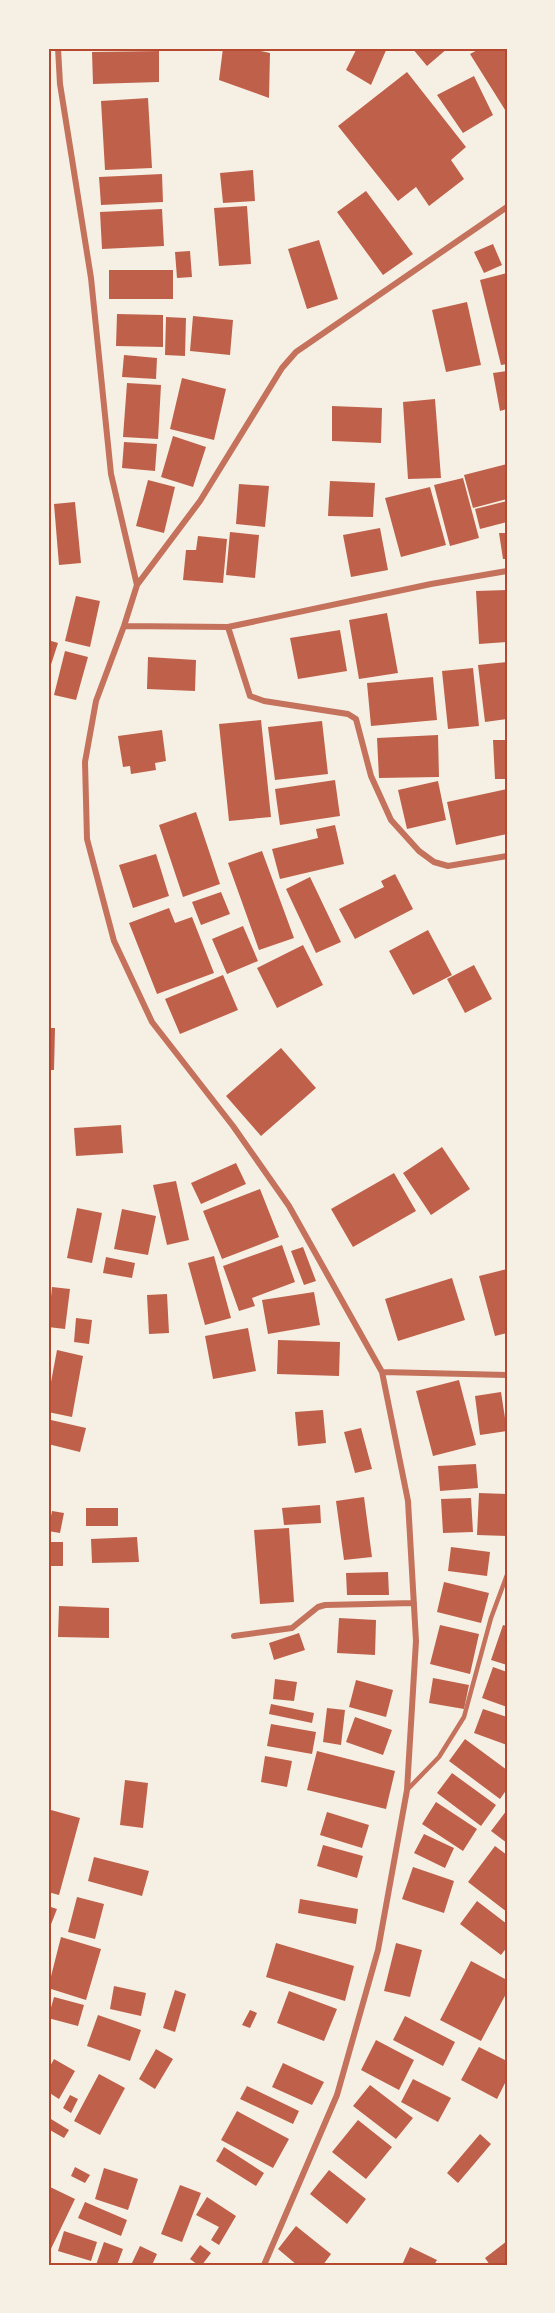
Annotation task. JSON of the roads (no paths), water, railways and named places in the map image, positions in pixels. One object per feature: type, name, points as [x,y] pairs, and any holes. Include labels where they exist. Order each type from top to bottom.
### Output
[{"type":"street","points":[[58,48],[60,84],[91,278],[111,474],[137,585]]},
{"type":"street","points":[[264,2265],[337,2095],[378,1950],[407,1790],[416,1641],[408,1501],[382,1372],[289,1206],[233,1126],[152,1022],[114,941],[87,839],[85,762],[96,701],[137,585],[200,501],[282,368],[296,352],[507,207]]},
{"type":"street","points":[[124,626],[228,627],[431,584],[507,571]]},
{"type":"street","points":[[228,627],[250,696],[264,701],[348,714],[356,719],[371,776],[391,820],[419,851],[434,862],[448,866],[507,856]]},
{"type":"street","points":[[382,1372],[507,1375]]},
{"type":"street","points":[[234,1636],[291,1628],[318,1607],[325,1605],[414,1603]]},
{"type":"lane","points":[[407,1790],[439,1757],[464,1717],[491,1618],[507,1575]]}]
